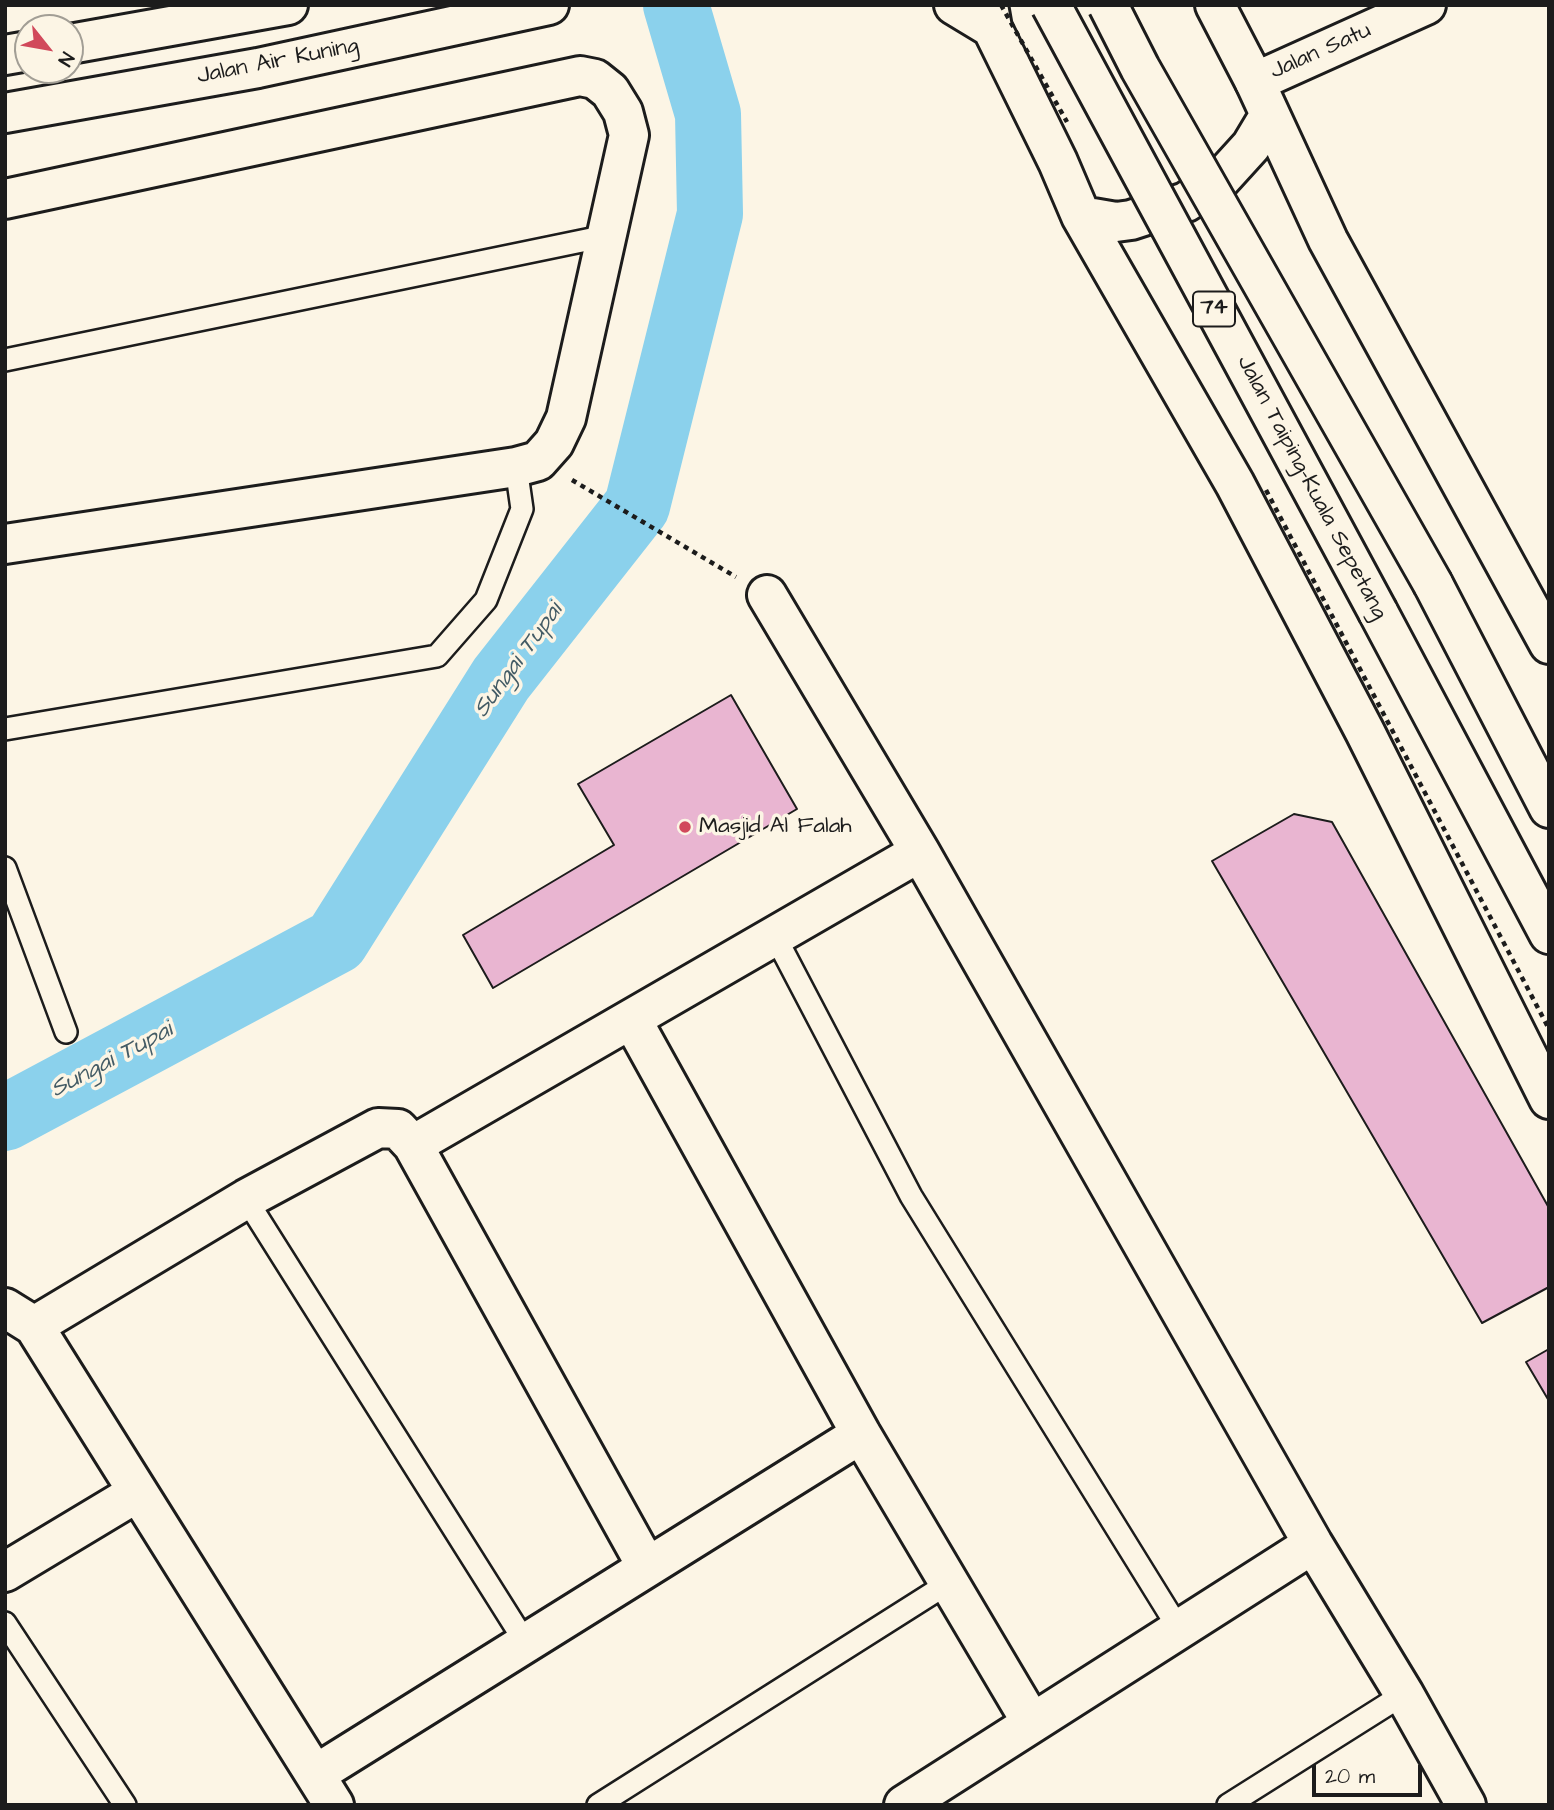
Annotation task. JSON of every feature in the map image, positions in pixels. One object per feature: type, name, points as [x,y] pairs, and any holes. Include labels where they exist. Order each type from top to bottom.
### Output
[{"type":"street","points":[[84,41],[288,5]]},
{"type":"street","name":"Jalan Air Kuning","points":[[5,113],[258,68],[549,5]]},
{"type":"street","points":[[954,5],[994,13],[1081,216],[1235,484],[1365,732],[1549,1099]]},
{"type":"street","name":"Jalan Taiping-Kuala Sepetang","points":[[1051,5],[1549,934]]},
{"type":"street","name":"74","points":[[1108,5],[1140,68],[1433,584],[1549,808]]},
{"type":"street","points":[[1215,5],[1328,240],[1549,643]]},
{"type":"street","name":"Jalan Satu","points":[[1262,99],[1426,5]]},
{"type":"street","points":[[5,199],[580,76],[595,79],[610,91],[623,112],[629,135],[566,418],[554,443],[527,464],[5,544]]},
{"type":"street","points":[[1081,216],[1116,222],[1131,220],[1186,202],[1221,179],[1251,146],[1262,99]]},
{"type":"street","points":[[767,595],[920,852],[1313,1544],[1404,1694],[1466,1805]]},
{"type":"street","points":[[412,1145],[776,938],[920,852]]},
{"type":"street","points":[[632,1020],[861,1434],[947,1584],[1032,1723]]},
{"type":"street","points":[[647,1567],[412,1145],[398,1129],[378,1128],[20,1317],[138,1492],[325,1789],[527,1645],[861,1434]]},
{"type":"street","points":[[5,1572],[138,1492]]},
{"type":"street","points":[[904,1805],[1313,1544]]},
{"type":"lane","points":[[5,360],[606,236]]},
{"type":"lane","points":[[5,729],[437,656],[486,600],[522,509],[527,464]]},
{"type":"lane","points":[[5,868],[66,1032]]},
{"type":"lane","points":[[776,938],[911,1196],[1179,1629]]},
{"type":"lane","points":[[246,1199],[527,1645]]},
{"type":"lane","points":[[598,1805],[947,1584]]},
{"type":"lane","points":[[5,1623],[125,1805]]},
{"type":"lane","points":[[1228,1805],[1404,1694]]},
{"type":"path","points":[[994,13],[1074,134]]},
{"type":"path","points":[[527,464],[612,504],[700,555]]},
{"type":"path","points":[[1263,486],[1549,1029]]},
{"type":"building","name":"Masjid Al Falah","points":[[731,695],[797,809],[493,988],[463,935],[614,845],[578,784]]},
{"type":"building","points":[[1294,814],[1332,822],[1549,1208],[1549,1287],[1482,1323],[1212,861]]},
{"type":"building","points":[[1549,1349],[1549,1401],[1526,1362]]},
{"type":"waterway","name":"Sungai Tupai","points":[[5,1118],[336,941],[501,679],[637,506],[710,214],[708,114],[676,5]]},
{"type":"place","name":"Masjid Al Falah","points":[[685,827]]}]
